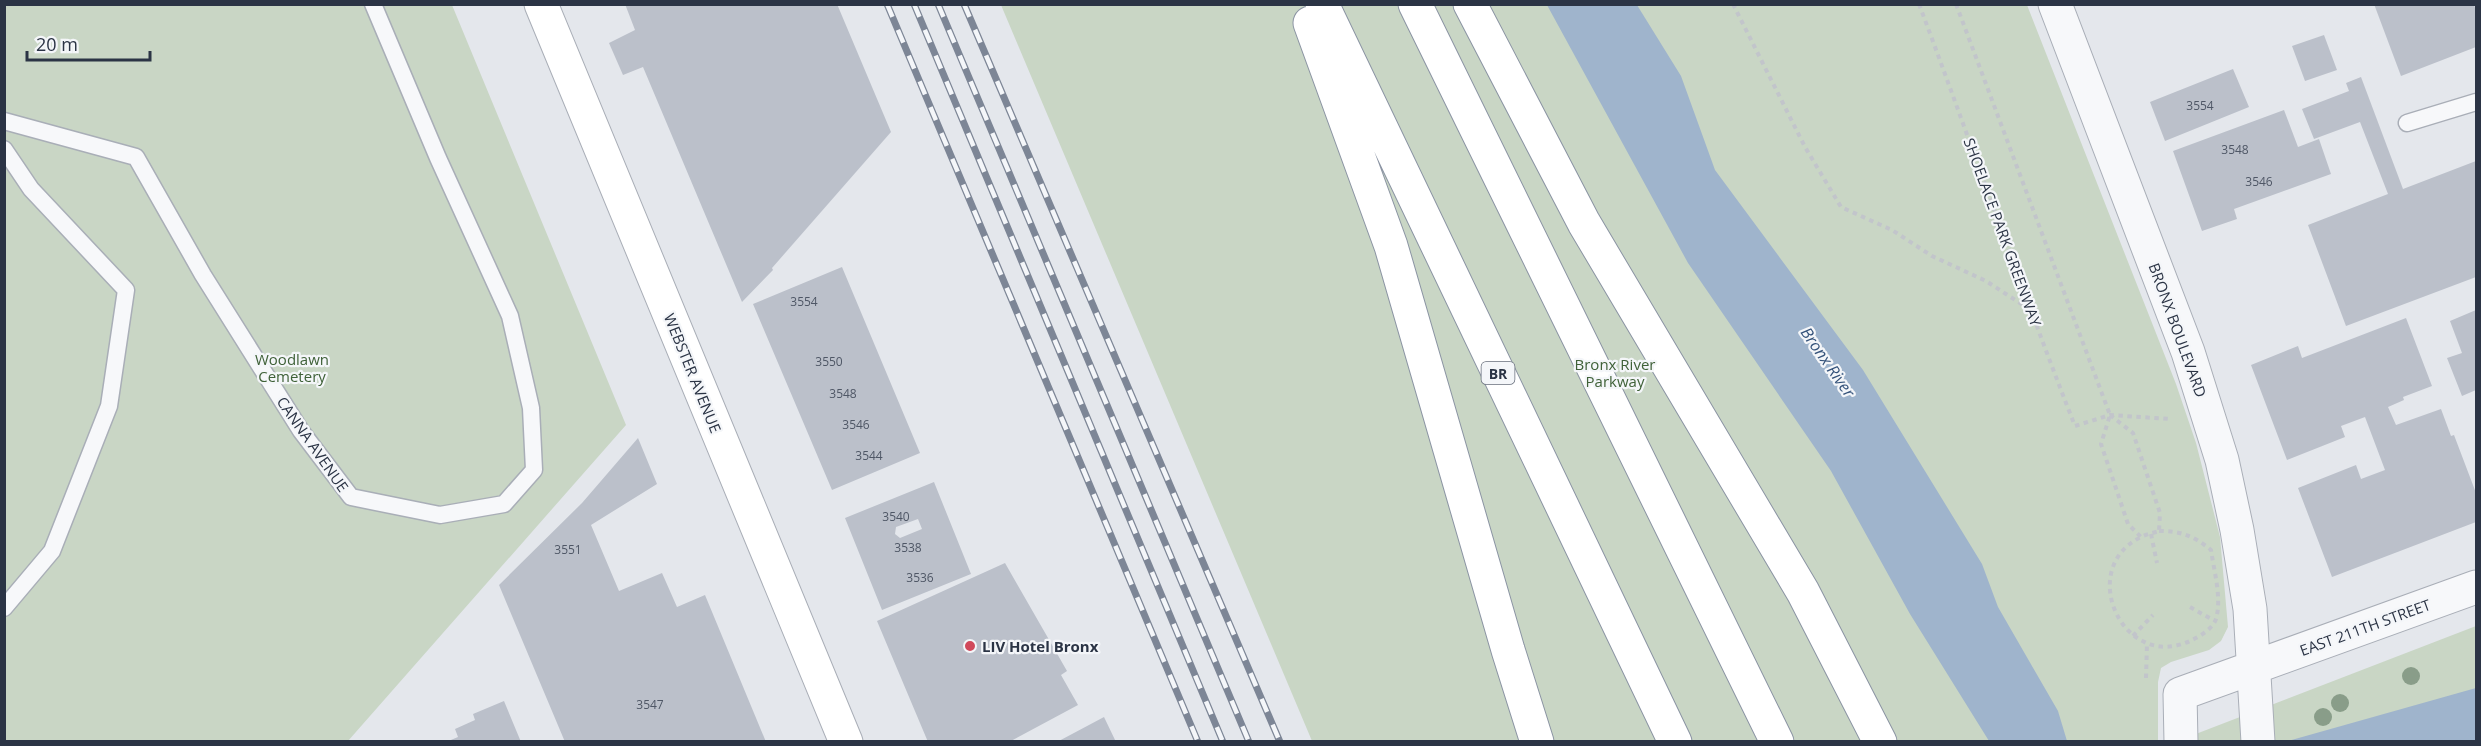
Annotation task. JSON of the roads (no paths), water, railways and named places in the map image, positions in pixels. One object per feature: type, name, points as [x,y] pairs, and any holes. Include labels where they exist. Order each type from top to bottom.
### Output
[{"type":"main road","name":"WEBSTER AVENUE","points":[[541,4],[846,741]]},
{"type":"main road","points":[[1304,4],[1390,246],[1505,639],[1538,741]]},
{"type":"main road","name":"BR","points":[[1322,4],[1675,741]]},
{"type":"main road","points":[[1415,4],[1777,741]]},
{"type":"main road","points":[[1470,4],[1584,224],[1803,592],[1880,741]]},
{"type":"street","name":"BRONX BOULEVARD","points":[[2055,4],[2188,352],[2222,460],[2250,609],[2258,738]]},
{"type":"street","name":"EAST 211TH STREET","points":[[2254,667],[2476,587]]},
{"type":"street","points":[[2181,735],[2180,694],[2254,667]]},
{"type":"lane","name":"CANNA AVENUE","points":[[4,121],[136,157],[203,275],[264,373],[301,431],[351,497],[440,515],[504,504],[534,470],[531,408],[510,316],[438,158],[374,4]]},
{"type":"lane","points":[[2407,123],[2476,102]]},
{"type":"lane","points":[[4,149],[31,189],[126,290],[109,406],[52,551],[4,608]]},
{"type":"water","name":"Bronx River","points":[[1547,5],[1637,5],[1681,76],[1715,170],[1863,370],[1982,564],[1998,607],[2058,711],[2067,741],[1989,741],[1910,614],[1831,471],[1688,263]]},
{"type":"water","points":[[2476,688],[2476,741],[2288,741]]},
{"type":"railway","points":[[887,4],[1198,742]]},
{"type":"railway","points":[[914,4],[1223,742]]},
{"type":"railway","points":[[938,4],[1249,742]]},
{"type":"railway","points":[[964,4],[1280,742]]},
{"type":"place","name":"LIV Hotel Bronx","points":[[970,646]]},
{"type":"park label","name":"Woodlawn Cemetery","points":[[292,368]]},
{"type":"park label","name":"Bronx River Parkway","points":[[1615,372]]}]
